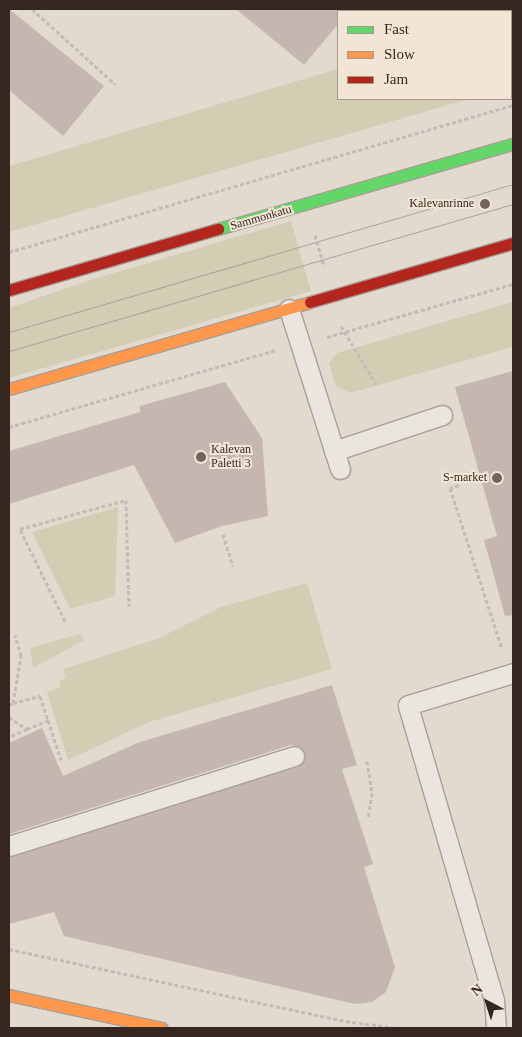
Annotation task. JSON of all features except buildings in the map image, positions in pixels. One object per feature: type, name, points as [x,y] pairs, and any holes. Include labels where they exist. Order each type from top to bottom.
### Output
[{"type":"main road","name":"Sammonkatu","points":[[9,290],[513,144]]},
{"type":"main road","points":[[9,389],[332,298],[513,244]]},
{"type":"main road","points":[[9,994],[161,1028]]},
{"type":"lane","points":[[289,309],[340,469]]},
{"type":"lane","points":[[334,450],[442,415]]},
{"type":"lane","points":[[496,1028],[494,1000],[408,705],[511,673]]},
{"type":"lane","points":[[9,846],[294,756]]},
{"type":"path","points":[[32,9],[115,84]]},
{"type":"path","points":[[9,252],[513,105]]},
{"type":"path","points":[[294,170],[344,333],[376,384]]},
{"type":"path","points":[[9,427],[237,359],[344,333],[513,284]]},
{"type":"path","points":[[459,485],[450,488],[511,673]]},
{"type":"path","points":[[65,621],[20,529],[126,500],[129,606]]},
{"type":"path","points":[[223,534],[233,566]]},
{"type":"path","points":[[13,703],[21,656],[15,635]]},
{"type":"path","points":[[9,705],[40,696],[62,760]]},
{"type":"path","points":[[9,717],[27,729]]},
{"type":"path","points":[[9,737],[48,720]]},
{"type":"path","points":[[368,761],[372,794],[368,818]]},
{"type":"path","points":[[9,949],[346,1021],[397,1028]]},
{"type":"shaded area","points":[[512,18],[513,18],[512,86]]},
{"type":"shaded area","points":[[337,69],[337,100],[466,100],[9,232],[9,166]]},
{"type":"shaded area","points":[[291,221],[311,291],[9,378],[9,308],[90,280]]},
{"type":"shaded area","points":[[513,302],[513,347],[350,393],[336,386],[329,363],[337,353]]},
{"type":"shaded area","points":[[118,507],[115,596],[70,609],[32,532]]},
{"type":"shaded area","points":[[307,583],[332,669],[149,722],[68,760],[47,692],[61,687],[59,681],[66,678],[63,669],[157,639],[221,607]]},
{"type":"shaded area","points":[[80,634],[84,640],[33,668],[30,648]]},
{"type":"tram line","points":[[9,332],[513,184]]},
{"type":"tram line","points":[[9,351],[513,204]]},
{"type":"traffic: fast","points":[[218,229],[513,144]]},
{"type":"traffic: slow","points":[[9,389],[310,302]]},
{"type":"traffic: slow","points":[[9,995],[161,1028]]},
{"type":"traffic: jam","points":[[9,290],[218,229]]},
{"type":"traffic: jam","points":[[310,302],[513,243]]},
{"type":"place","name":"Kalevanrinne","points":[[485,204]]},
{"type":"place","name":"Kalevan Paletti 3","points":[[201,457]]},
{"type":"place","name":"S-market","points":[[497,478]]}]
